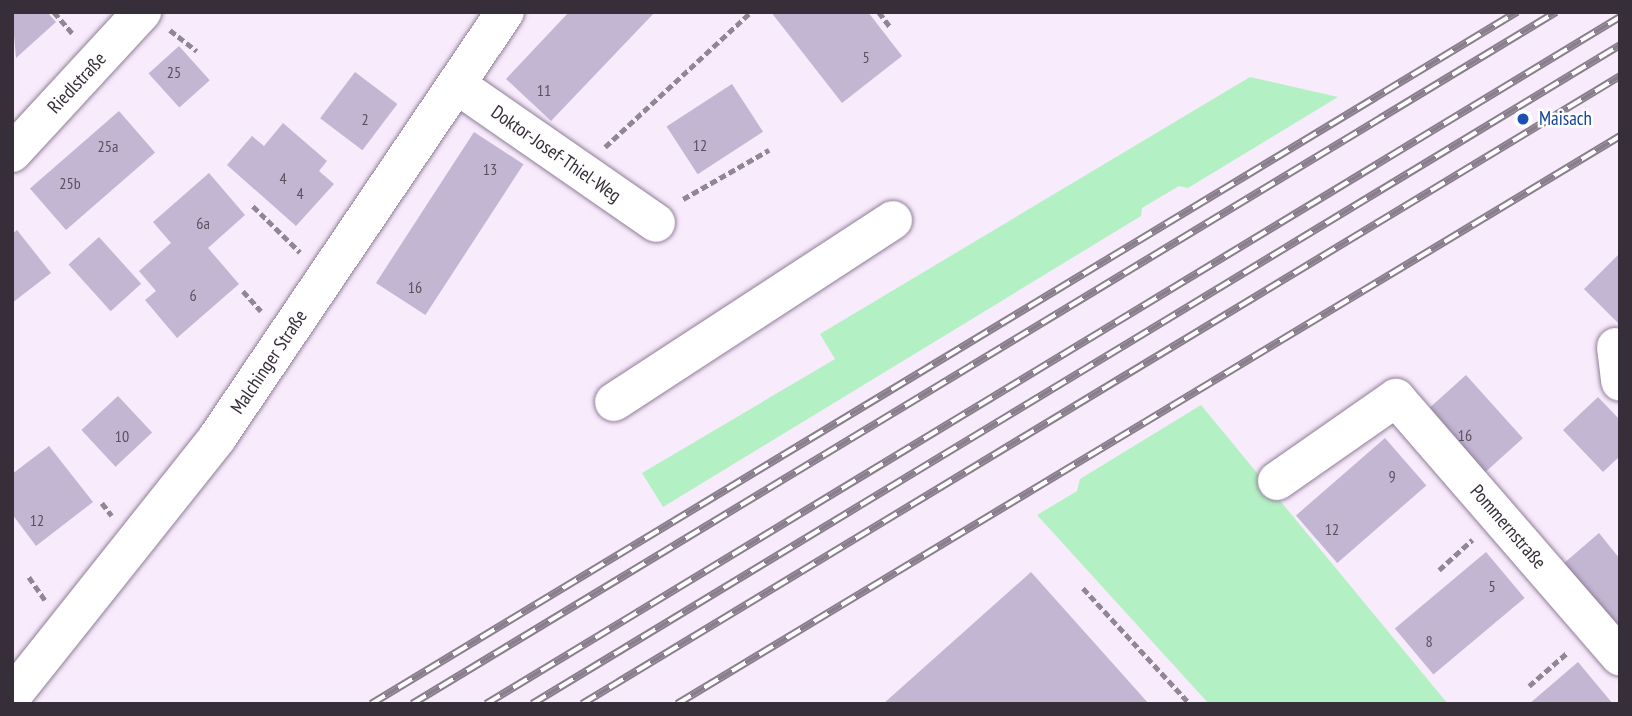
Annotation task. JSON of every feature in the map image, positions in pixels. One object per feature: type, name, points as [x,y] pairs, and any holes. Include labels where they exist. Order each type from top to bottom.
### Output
[{"type":"street","name":"Riedlstraße","points":[[12,153],[142,12]]},
{"type":"street","name":"Malchinger Straße","points":[[12,696],[217,438],[505,12]]},
{"type":"street","name":"Doktor-Josef-Thiel-Weg","points":[[457,85],[642,213]]},
{"type":"street","points":[[614,402],[893,220]]},
{"type":"street","name":"Pommernstraße","points":[[1277,481],[1396,398],[1620,657]]},
{"type":"path","points":[[580,170],[751,12]]},
{"type":"path","points":[[879,12],[891,28]]},
{"type":"path","points":[[642,213],[694,197],[769,150]]},
{"type":"path","points":[[253,206],[326,278]]},
{"type":"path","points":[[1439,570],[1499,516]]},
{"type":"path","points":[[1083,588],[1190,704]]},
{"type":"path","points":[[1529,685],[1595,628]]},
{"type":"green space","points":[[1250,77],[1338,97],[1188,188],[1179,186],[1142,208],[1141,216],[663,507],[642,473],[835,359],[820,334]]},
{"type":"green space","points":[[1201,405],[1448,704],[1209,704],[1037,515],[1077,491],[1080,479]]},
{"type":"building","points":[[12,12],[47,12],[56,22],[16,58]]},
{"type":"building","points":[[569,12],[655,12],[551,121],[506,79]]},
{"type":"building","points":[[771,12],[868,12],[902,56],[842,103]]},
{"type":"building","points":[[179,46],[210,80],[179,108],[149,73]]},
{"type":"building","points":[[355,72],[397,104],[362,150],[320,118]]},
{"type":"building","points":[[732,84],[763,132],[698,174],[667,126]]},
{"type":"building","points":[[119,111],[155,153],[66,230],[30,188]]},
{"type":"building","points":[[283,123],[327,161],[319,171],[334,184],[296,226],[227,165],[252,136],[264,146]]},
{"type":"building","points":[[474,132],[523,164],[425,315],[376,283]]},
{"type":"building","points":[[209,173],[245,215],[208,248],[239,284],[177,338],[145,300],[156,291],[139,271],[171,243],[153,222]]},
{"type":"building","points":[[17,230],[51,273],[12,303],[12,234]]},
{"type":"building","points":[[99,237],[141,284],[111,311],[69,264]]},
{"type":"building","points":[[1620,253],[1620,325],[1584,289]]},
{"type":"building","points":[[1466,375],[1523,438],[1479,478],[1422,414]]},
{"type":"building","points":[[118,396],[152,433],[116,467],[81,430]]},
{"type":"building","points":[[1598,397],[1620,420],[1620,456],[1603,472],[1563,430]]},
{"type":"building","points":[[1385,438],[1426,486],[1337,563],[1296,515]]},
{"type":"building","points":[[49,446],[93,502],[36,546],[12,514],[12,474]]},
{"type":"building","points":[[1599,533],[1620,559],[1620,632],[1563,564]]},
{"type":"building","points":[[1486,552],[1525,598],[1433,674],[1395,628]]},
{"type":"building","points":[[1031,572],[1149,704],[883,704]]},
{"type":"building","points":[[1578,662],[1613,704],[1529,704]]},
{"type":"railway","points":[[371,704],[1517,12]]},
{"type":"railway","points":[[412,704],[1556,12]]},
{"type":"railway","points":[[486,704],[1620,17]]},
{"type":"railway","points":[[532,704],[1620,45]]},
{"type":"railway","points":[[582,704],[1620,76]]},
{"type":"railway","points":[[677,704],[1620,136]]},
{"type":"place","name":"Maisach","points":[[1523,119]]}]
